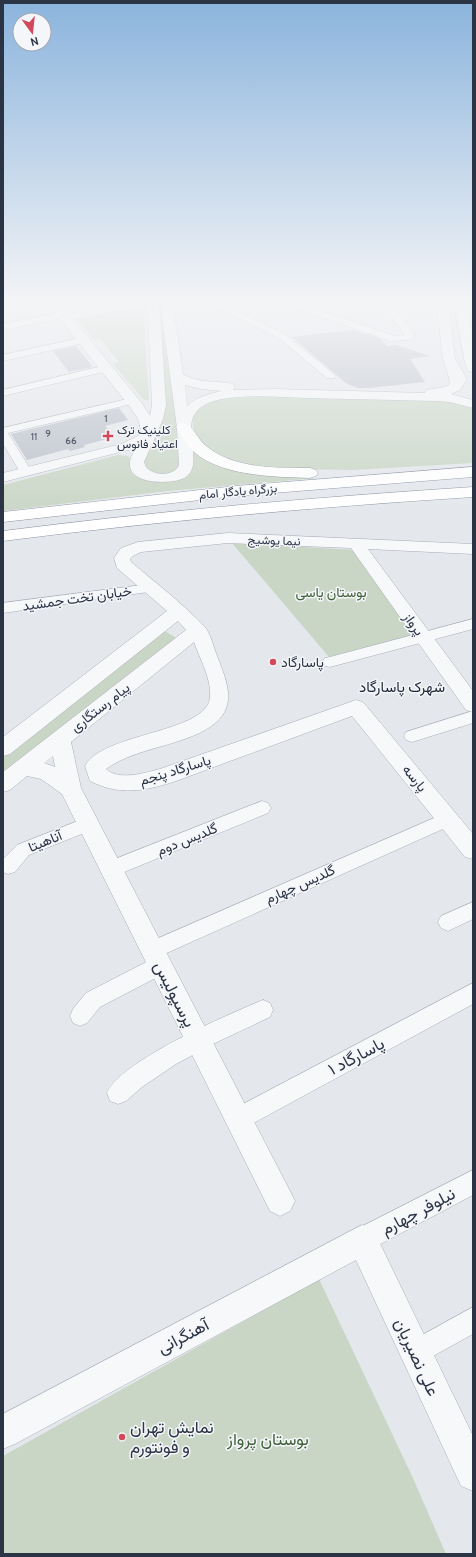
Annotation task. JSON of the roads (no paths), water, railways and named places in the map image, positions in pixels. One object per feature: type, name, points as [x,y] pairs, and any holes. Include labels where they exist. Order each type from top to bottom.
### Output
[{"type":"highway","points":[[184,427],[200,449],[208,455],[242,467],[298,473],[409,476]]},
{"type":"highway","name":"بزرگراه یادگار امام","points":[[3,517],[236,491],[473,472]]},
{"type":"highway","name":"بزرگراه یادگار امام","points":[[3,536],[108,522],[351,499],[473,492]]},
{"type":"highway","points":[[3,545],[108,522]]},
{"type":"street","points":[[3,392],[91,372]]},
{"type":"street","points":[[110,372],[145,419],[149,436]]},
{"type":"street","points":[[137,467],[137,462],[156,419],[159,397],[157,372]]},
{"type":"street","points":[[90,456],[108,453],[128,453],[133,457],[140,472],[147,476],[156,478],[171,477],[183,471],[186,466],[183,443],[184,427],[176,372]]},
{"type":"street","points":[[326,372],[331,376]]},
{"type":"street","points":[[176,375],[189,383],[211,386],[413,394],[440,392],[455,387],[457,382],[454,372]]},
{"type":"street","points":[[456,372],[468,386]]},
{"type":"street","points":[[184,427],[192,408],[198,403],[212,397],[230,394],[436,397],[450,398],[473,404]]},
{"type":"street","points":[[3,431],[132,401],[139,405],[148,406],[156,402],[159,397]]},
{"type":"street","points":[[3,435],[26,472]]},
{"type":"street","points":[[3,478],[134,444],[149,436]]},
{"type":"street","name":"نیما یوشیج","points":[[150,588],[123,564],[122,558],[127,552],[138,547],[228,538],[473,549]]},
{"type":"street","name":"پرواز","points":[[362,544],[430,636],[473,705]]},
{"type":"street","points":[[150,588],[198,630]]},
{"type":"street","name":"خیابان تخت جمشید","points":[[3,608],[150,588]]},
{"type":"street","name":"پیام رستگاری","points":[[3,748],[178,612]]},
{"type":"street","points":[[330,662],[473,624]]},
{"type":"street","name":"پیام رستگاری","points":[[3,784],[198,630]]},
{"type":"street","name":"پاسارگاد پنجم","points":[[198,630],[216,675],[221,698],[216,710],[208,719],[192,727],[102,760],[95,766],[97,775],[106,781],[125,784],[169,775],[356,707]]},
{"type":"street","name":"پرواز","points":[[430,636],[473,683]]},
{"type":"street","name":"پارسه","points":[[356,707],[473,850]]},
{"type":"street","points":[[412,736],[473,717]]},
{"type":"street","name":"پرسپولیس","points":[[60,738],[70,788],[280,1201]]},
{"type":"street","name":"پرسپولیس","points":[[24,768],[42,770],[58,777],[70,788]]},
{"type":"street","name":"گلدیس دوم","points":[[112,869],[262,808]]},
{"type":"street","name":"گلدیس چهارم","points":[[80,1016],[93,1000],[156,957],[448,819]]},
{"type":"street","name":"آناهیتا","points":[[8,866],[23,850],[88,824]]},
{"type":"street","points":[[448,922],[473,910]]},
{"type":"street","name":"پاسارگاد ۱","points":[[238,1119],[473,993]]},
{"type":"street","points":[[118,1093],[136,1076],[198,1040],[263,1010]]},
{"type":"street","name":"نیلوفر چهارم","points":[[362,1240],[473,1182]]},
{"type":"street","name":"علی نصیریان","points":[[362,1240],[473,1474]]},
{"type":"street","name":"آهنگرانی","points":[[3,1432],[362,1240]]},
{"type":"street","points":[[415,1353],[473,1320]]},
{"type":"place","name":"کلینیک ترک اعتیاد فانوس","points":[[108,436]]},
{"type":"place","name":"پاسارگاد","points":[[273,662]]},
{"type":"place","name":"نمایش تهران و فونتورم","points":[[122,1437]]},
{"type":"district","name":"شهرک پاسارگاد","points":[[402,687]]},
{"type":"park label","name":"بوستان یاسی","points":[[331,592]]},
{"type":"park label","name":"بوستان پرواز","points":[[268,1439]]}]
